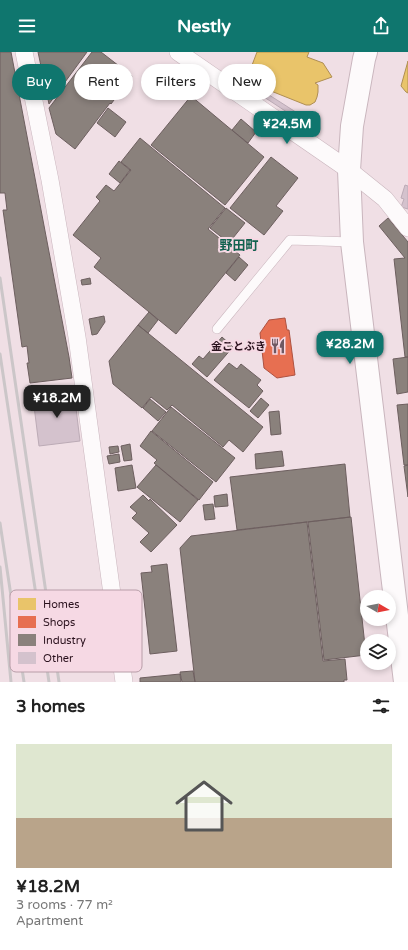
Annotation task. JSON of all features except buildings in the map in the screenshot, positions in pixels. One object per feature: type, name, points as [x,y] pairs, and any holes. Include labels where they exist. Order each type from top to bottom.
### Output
[{"type":"street","points":[[24,52],[50,180],[77,337],[111,590]]},
{"type":"street","points":[[178,52],[349,170],[385,199],[408,228]]},
{"type":"street","points":[[366,52],[352,126],[349,170],[352,242],[405,682]]},
{"type":"street","points":[[123,672],[124,682]]},
{"type":"lane","points":[[217,329],[290,240],[352,242]]},
{"type":"railway","points":[[0,278],[46,590]]},
{"type":"railway","points":[[0,354],[35,590]]},
{"type":"railway","points":[[0,523],[10,590]]},
{"type":"railway","points":[[0,567],[10,672]]},
{"type":"railway","points":[[10,672],[11,682]]},
{"type":"railway","points":[[22,672],[24,682]]},
{"type":"railway","points":[[48,672],[49,682]]},
{"type":"railway","points":[[58,672],[59,682]]},
{"type":"place","name":"金ことぶき","points":[[278,346]]},
{"type":"district","name":"野田町","points":[[239,246]]}]
